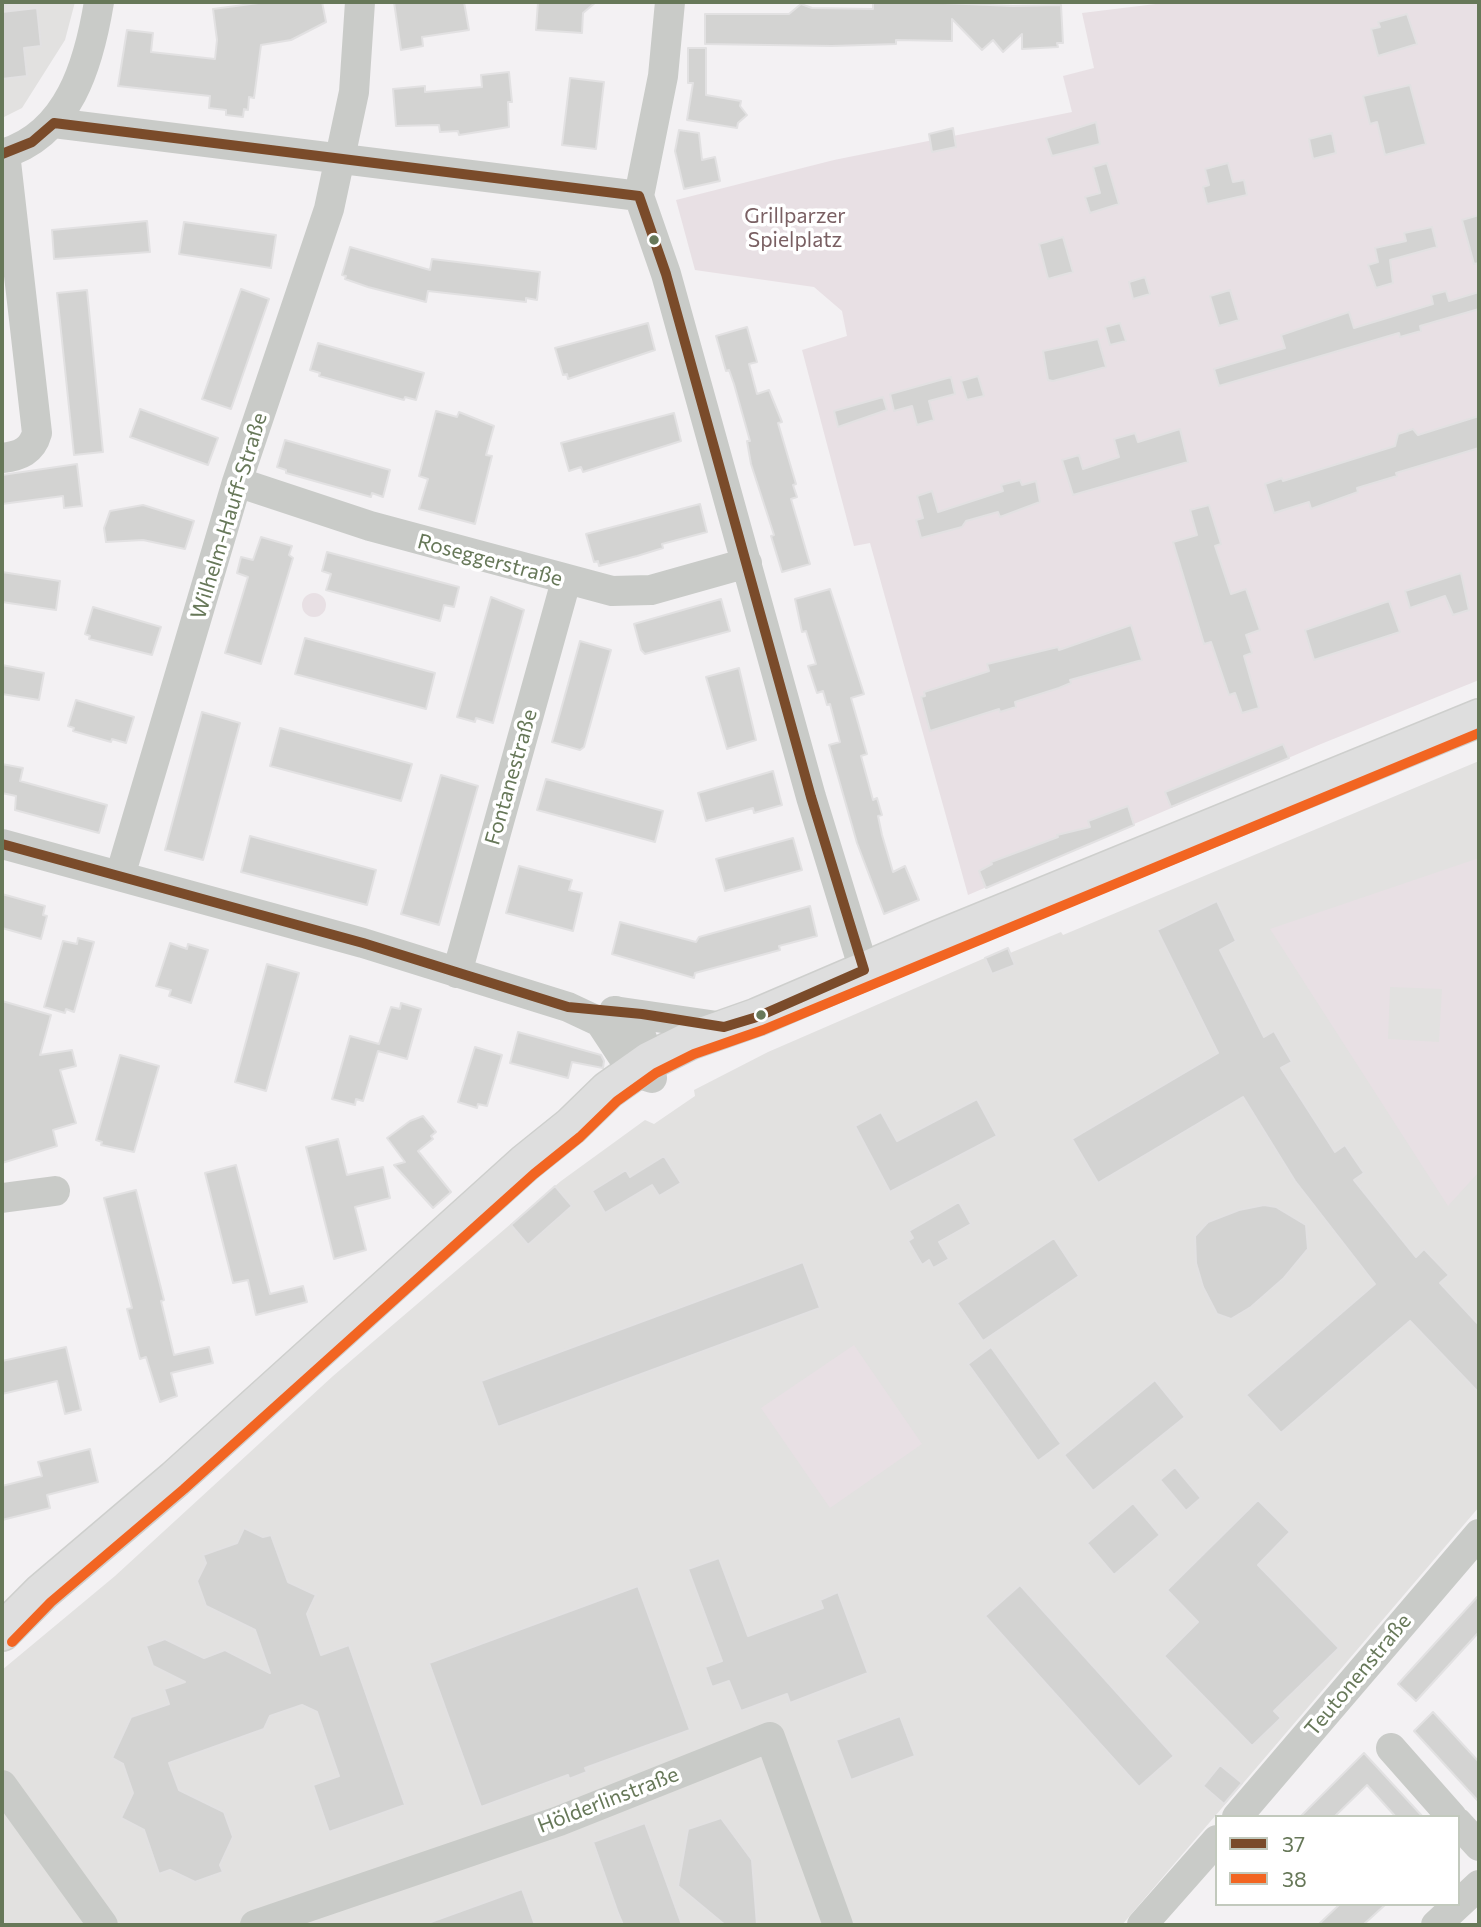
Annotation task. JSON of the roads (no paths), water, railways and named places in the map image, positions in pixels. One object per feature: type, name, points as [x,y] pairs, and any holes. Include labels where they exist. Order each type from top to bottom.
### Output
[{"type":"main road","points":[[2,1632],[42,1592],[175,1479],[525,1163],[570,1126],[610,1106],[645,1070],[729,1038],[741,1022],[864,970],[1479,718]]},
{"type":"main road","points":[[2,1616],[42,1592]]},
{"type":"street","points":[[2,458],[15,457],[29,449],[37,433],[3,154],[32,142],[54,123],[67,104],[82,69],[99,2]]},
{"type":"street","name":"Wilhelm-Hauff-Straße","points":[[120,876],[237,482],[327,217],[354,92],[360,2]]},
{"type":"street","points":[[670,2],[663,76],[639,196],[663,263],[811,797],[864,970]]},
{"type":"street","points":[[54,123],[639,196]]},
{"type":"street","name":"Roseggerstraße","points":[[237,482],[370,526],[566,581],[624,593],[665,587],[747,563]]},
{"type":"street","name":"Fontanestraße","points":[[457,973],[566,581]]},
{"type":"street","points":[[2,844],[363,943],[568,1007],[605,1027],[645,1070]]},
{"type":"street","points":[[568,1007],[741,1022]]},
{"type":"street","points":[[616,1011],[635,1024],[645,1070]]},
{"type":"street","points":[[2,1198],[55,1191]]},
{"type":"street","name":"Teutonenstraße","points":[[1239,1815],[1479,1534]]},
{"type":"street","name":"Hölderlinstraße","points":[[255,1925],[559,1821],[770,1737],[838,1925]]},
{"type":"street","points":[[1391,1748],[1450,1815]]},
{"type":"street","points":[[2,1785],[103,1925]]},
{"type":"street","points":[[1460,1825],[1479,1846]]},
{"type":"street","points":[[1142,1925],[1215,1842]]},
{"type":"street","points":[[1460,1903],[1479,1885]]},
{"type":"street","points":[[1436,1925],[1456,1906]]},
{"type":"park label","name":"Grillparzer Spielplatz","points":[[795,228]]}]
